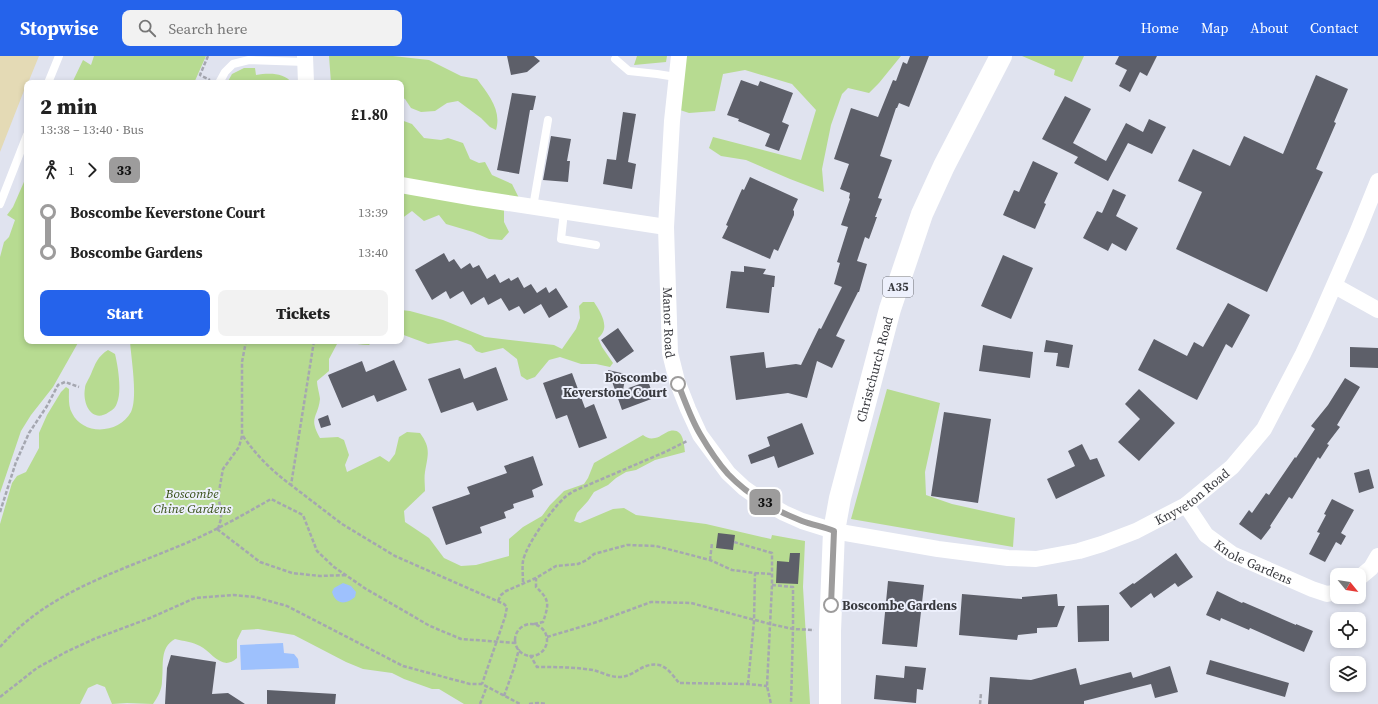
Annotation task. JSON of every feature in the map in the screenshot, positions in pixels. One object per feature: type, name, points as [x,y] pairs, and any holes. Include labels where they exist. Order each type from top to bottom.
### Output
[{"type":"main road","name":"Christchurch Road","points":[[830,704],[830,631],[834,531],[840,498],[890,309],[922,214],[944,166],[1001,56]]},
{"type":"street","name":"Manor Road","points":[[679,56],[672,121],[666,227],[670,353],[677,381],[700,434],[728,473],[744,488],[784,513],[802,521],[834,531]]},
{"type":"street","points":[[305,59],[306,80]]},
{"type":"street","name":"Knyveton Road","points":[[834,531],[938,549],[1008,558],[1036,558],[1079,551],[1102,544],[1136,531],[1186,505],[1232,467],[1264,429],[1303,354],[1335,286],[1378,181]]},
{"type":"street","points":[[404,186],[666,227]]},
{"type":"street","points":[[1335,286],[1378,310]]},
{"type":"street","name":"Knole Gardens","points":[[1186,505],[1206,535],[1232,554],[1312,589],[1327,594],[1330,593]]},
{"type":"street","points":[[1366,572],[1371,568],[1378,556]]},
{"type":"lane","points":[[49,80],[59,56]]},
{"type":"lane","points":[[217,80],[233,64],[249,60],[305,59]]},
{"type":"lane","points":[[615,59],[630,72],[676,77]]},
{"type":"lane","points":[[533,207],[548,120]]},
{"type":"lane","points":[[0,204],[24,143]]},
{"type":"lane","points":[[564,212],[561,239],[596,245]]},
{"type":"path","points":[[208,56],[200,75],[211,80]]},
{"type":"path","points":[[217,529],[221,519],[221,509],[218,497],[223,469],[240,447],[242,436],[242,362],[245,344]]},
{"type":"path","points":[[291,485],[314,344]]},
{"type":"path","points":[[0,512],[16,462],[29,433],[47,406],[58,385],[65,382],[79,386]]},
{"type":"path","points":[[523,582],[522,568],[526,551],[551,512],[564,498],[574,491],[666,452],[700,434]]},
{"type":"path","points":[[242,436],[251,449],[265,463],[342,524],[395,556],[476,592],[498,600],[507,607],[482,684]]},
{"type":"path","points":[[0,647],[12,633],[50,604],[86,583],[217,529],[271,500],[303,515],[317,552],[334,567],[366,589],[430,626],[461,639],[516,643]]},
{"type":"path","points":[[217,529],[260,562],[292,573],[320,576],[347,575]]},
{"type":"path","points":[[734,542],[772,553],[772,585],[767,686],[771,704]]},
{"type":"path","points":[[710,560],[712,543]]},
{"type":"path","points":[[498,600],[506,591],[523,582],[536,578],[556,566],[578,564],[587,560],[594,554],[627,545],[656,546],[710,560],[732,570],[772,574]]},
{"type":"path","points":[[748,684],[754,621],[755,572]]},
{"type":"path","points":[[504,696],[514,668],[518,649],[516,643],[519,630],[522,626],[543,622],[549,607],[546,597],[536,587],[536,578]]},
{"type":"path","points":[[772,585],[792,587],[793,629],[791,704]]},
{"type":"path","points":[[0,697],[37,668],[94,639],[150,618],[195,598],[233,595],[255,597],[287,606],[403,666],[470,684],[482,684],[520,704]]},
{"type":"path","points":[[547,637],[597,622],[651,602],[691,603],[754,621],[793,629],[830,631]]},
{"type":"path","points":[[518,649],[525,654],[530,655],[536,654],[543,650],[547,642],[547,637],[540,626],[532,624]]},
{"type":"path","points":[[530,655],[537,666],[595,670],[601,673],[620,677],[632,674],[644,666],[661,665],[668,670],[679,683],[748,684],[767,686]]},
{"type":"path","points":[[480,704],[486,686]]},
{"type":"path","points":[[980,704],[981,693]]},
{"type":"path","points":[[529,704],[546,704]]},
{"type":"green space","points":[[94,56],[206,56],[195,80],[73,80],[83,60],[91,65]]},
{"type":"green space","points":[[329,56],[393,56],[429,60],[461,76],[477,79],[496,109],[496,130],[490,127],[481,118],[458,101],[447,103],[435,111],[421,112],[411,108],[404,98],[404,80],[331,80]]},
{"type":"green space","points":[[637,56],[667,56],[666,62],[634,65]]},
{"type":"green space","points":[[685,56],[901,56],[869,93],[848,88],[842,94],[831,125],[822,169],[824,192],[746,160],[721,156],[709,148],[713,137],[801,160],[816,110],[792,84],[745,70],[723,74],[715,111],[689,113],[680,110]]},
{"type":"green space","points":[[1022,56],[1084,56],[1072,82],[1054,75],[1055,70]]},
{"type":"green space","points":[[244,68],[255,68],[256,75],[276,74],[290,80],[229,80],[232,74]]},
{"type":"green space","points":[[404,121],[412,124],[424,138],[441,140],[448,138],[463,143],[470,159],[479,163],[485,162],[492,175],[512,184],[519,198],[504,208],[504,222],[509,232],[502,240],[489,239],[473,232],[446,224],[439,215],[424,221],[412,211],[404,217]]},
{"type":"green space","points":[[24,182],[24,344],[77,344],[53,387],[31,415],[21,431],[0,493],[0,257],[4,242],[9,237],[15,220],[7,215],[13,207]]},
{"type":"green space","points":[[583,302],[594,302],[602,316],[604,320],[604,330],[598,338],[602,347],[613,363],[610,367],[596,364],[581,364],[560,357],[549,360],[535,377],[527,380],[521,376],[517,359],[503,348],[482,353],[476,351],[471,345],[457,340],[428,344],[404,335],[404,310],[443,320],[485,337],[554,345],[562,349],[576,329],[580,318],[579,306]]},
{"type":"green space","name":"Boscombe Chine Gardens","points":[[130,344],[337,344],[329,359],[329,371],[317,381],[320,399],[314,421],[316,431],[320,438],[338,437],[344,440],[349,455],[345,465],[347,472],[380,456],[389,462],[395,454],[399,437],[407,432],[420,433],[426,443],[428,451],[425,474],[425,491],[404,511],[405,522],[429,538],[444,558],[461,566],[476,565],[509,556],[509,539],[523,527],[542,516],[550,505],[564,491],[584,484],[594,463],[643,435],[653,438],[659,437],[670,431],[678,432],[682,437],[685,452],[655,460],[636,470],[626,472],[616,478],[608,485],[594,492],[577,513],[574,521],[580,523],[613,509],[624,508],[636,515],[706,524],[771,539],[772,535],[805,541],[803,587],[810,704],[464,704],[439,689],[432,689],[392,673],[363,669],[346,662],[294,635],[258,629],[242,630],[237,640],[237,658],[232,662],[227,663],[217,660],[197,645],[175,639],[166,647],[164,652],[161,687],[153,704],[112,704],[105,687],[97,684],[88,688],[80,704],[0,704],[0,524],[12,483],[17,476],[26,472],[39,448],[39,433],[47,415],[61,392],[66,387],[69,389],[69,401],[72,413],[77,420],[84,426],[92,429],[110,428],[118,425],[131,412],[134,397],[134,377]]},
{"type":"green space","points":[[108,350],[115,354],[119,379],[119,392],[116,406],[103,415],[98,416],[93,414],[87,406],[84,394],[85,386],[97,360]]},
{"type":"green space","points":[[887,389],[940,403],[925,472],[926,495],[952,504],[1015,518],[1013,547],[851,519]]},
{"type":"sand","points":[[0,56],[39,56],[29,80],[24,80],[24,91],[0,152]]},
{"type":"water","points":[[343,583],[351,586],[356,592],[355,597],[352,600],[342,602],[334,596],[332,592],[334,588]]},
{"type":"water","points":[[283,643],[284,653],[294,654],[298,659],[299,668],[241,670],[240,645]]},
{"type":"building","points":[[507,56],[534,56],[540,61],[527,72],[511,75]]},
{"type":"building","points":[[910,56],[929,56],[909,107],[899,103],[896,108],[880,156],[892,160],[878,198],[882,199],[875,217],[877,217],[869,239],[865,237],[857,261],[867,264],[859,292],[836,336],[845,340],[832,368],[817,361],[807,398],[788,393],[736,400],[730,356],[764,352],[766,368],[796,364],[801,365],[819,328],[821,329],[842,287],[834,284],[840,263],[837,262],[848,227],[841,225],[850,199],[850,193],[840,189],[849,164],[834,159],[851,108],[878,117],[893,80],[896,81],[903,62],[907,64]]},
{"type":"building","points":[[1119,56],[1157,56],[1147,76],[1140,72],[1130,92],[1119,86],[1127,70],[1115,64]]},
{"type":"building","points":[[1316,75],[1348,89],[1334,122],[1336,123],[1316,169],[1323,172],[1267,292],[1176,249],[1202,192],[1178,181],[1193,149],[1230,166],[1244,136],[1283,154]]},
{"type":"building","points":[[741,80],[758,86],[760,81],[793,93],[782,122],[789,125],[779,151],[765,146],[770,134],[727,115]]},
{"type":"building","points":[[512,93],[536,96],[533,110],[530,110],[519,174],[497,170]]},
{"type":"building","points":[[1065,96],[1091,109],[1073,143],[1106,161],[1126,123],[1143,132],[1149,119],[1166,127],[1152,154],[1128,143],[1108,181],[1074,163],[1078,157],[1042,139]]},
{"type":"building","points":[[623,112],[636,114],[628,162],[636,164],[632,189],[603,184],[607,159],[616,160]]},
{"type":"building","points":[[551,136],[571,139],[567,161],[570,161],[568,182],[543,180]]},
{"type":"building","points":[[1033,161],[1058,173],[1044,203],[1046,204],[1035,229],[1003,215],[1014,190],[1019,192]]},
{"type":"building","points":[[750,177],[798,199],[793,210],[794,215],[778,251],[774,249],[770,259],[722,238],[728,226],[726,225],[742,189],[744,190]]},
{"type":"building","points":[[1113,189],[1126,195],[1116,216],[1138,228],[1126,251],[1112,243],[1108,251],[1083,238],[1097,211],[1102,213]]},
{"type":"building","points":[[444,253],[449,262],[454,259],[461,269],[470,263],[473,268],[479,265],[487,279],[495,274],[500,283],[509,278],[511,281],[518,277],[524,288],[531,284],[537,293],[546,287],[549,293],[556,288],[568,307],[549,318],[541,304],[524,314],[519,306],[509,311],[501,298],[488,305],[484,297],[471,305],[463,291],[450,299],[446,291],[432,300],[415,270]]},
{"type":"building","points":[[1003,255],[1033,268],[1011,319],[981,306]]},
{"type":"building","points":[[744,266],[766,269],[763,274],[775,276],[774,287],[772,287],[769,313],[726,308],[731,271],[744,272]]},
{"type":"building","points":[[1228,303],[1250,315],[1232,348],[1226,344],[1197,400],[1138,370],[1154,339],[1187,356],[1194,342],[1203,347]]},
{"type":"building","points":[[618,328],[634,351],[617,363],[601,340]]},
{"type":"building","points":[[1046,340],[1073,345],[1069,368],[1056,366],[1058,353],[1044,352]]},
{"type":"building","points":[[983,345],[1033,352],[1030,378],[979,371]]},
{"type":"building","points":[[1350,347],[1378,348],[1378,368],[1350,367]]},
{"type":"building","points":[[394,360],[407,390],[377,402],[374,395],[342,408],[328,375],[362,361],[366,372]]},
{"type":"building","points":[[496,367],[508,400],[477,411],[473,402],[441,413],[428,379],[460,368],[464,379]]},
{"type":"building","points":[[608,370],[626,374],[623,390],[648,381],[654,398],[622,410]]},
{"type":"building","points":[[572,373],[585,408],[594,404],[607,438],[579,448],[567,415],[556,419],[543,383]]},
{"type":"building","points":[[1345,378],[1360,387],[1337,425],[1340,427],[1327,444],[1329,445],[1320,459],[1318,457],[1292,499],[1289,497],[1270,526],[1271,527],[1261,540],[1239,524],[1249,510],[1252,513],[1266,493],[1269,495],[1295,457],[1296,458],[1315,429],[1311,426],[1328,405]]},
{"type":"building","points":[[1139,389],[1175,423],[1139,461],[1118,442],[1140,419],[1125,404]]},
{"type":"building","points":[[944,412],[991,419],[978,503],[931,496]]},
{"type":"building","points":[[328,415],[331,425],[321,428],[318,419]]},
{"type":"building","points":[[802,423],[814,454],[778,468],[774,456],[751,464],[748,455],[770,446],[767,437]]},
{"type":"building","points":[[1082,444],[1090,460],[1097,458],[1105,476],[1056,499],[1047,479],[1075,466],[1068,451]]},
{"type":"building","points":[[533,456],[543,485],[532,490],[534,497],[513,504],[514,508],[504,512],[506,518],[480,527],[482,533],[446,545],[432,507],[470,494],[467,487],[507,473],[504,466]]},
{"type":"building","points":[[1369,469],[1374,488],[1359,493],[1354,473]]},
{"type":"building","points":[[1332,499],[1354,510],[1341,533],[1346,536],[1341,545],[1336,542],[1325,562],[1309,554],[1320,533],[1317,532]]},
{"type":"building","points":[[718,533],[735,535],[733,550],[716,548]]},
{"type":"building","points":[[790,553],[800,553],[798,584],[776,583],[777,561],[789,562]]},
{"type":"building","points":[[1176,553],[1193,577],[1178,587],[1175,583],[1154,598],[1151,593],[1131,608],[1119,593],[1133,583],[1134,584]]},
{"type":"building","points":[[888,581],[924,585],[917,647],[882,644]]},
{"type":"building","points":[[1217,591],[1242,603],[1243,602],[1313,631],[1304,652],[1250,628],[1249,630],[1221,618],[1220,621],[1206,615]]},
{"type":"building","points":[[962,594],[1022,599],[1022,597],[1057,594],[1058,606],[1065,606],[1057,627],[1037,628],[1037,633],[1018,635],[1017,640],[959,635]]},
{"type":"building","points":[[1109,605],[1109,641],[1078,642],[1077,606]]},
{"type":"building","points":[[171,655],[216,662],[212,694],[228,693],[245,704],[165,704],[167,668]]},
{"type":"building","points":[[1210,660],[1289,683],[1285,697],[1206,674]]},
{"type":"building","points":[[905,666],[926,668],[923,690],[917,689],[916,703],[874,699],[876,675],[904,678]]},
{"type":"building","points":[[1170,666],[1178,692],[1155,698],[1151,684],[1084,701],[1084,704],[988,704],[990,677],[1031,680],[1076,668],[1080,685],[1131,672],[1133,678]]},
{"type":"building","points":[[267,690],[336,694],[335,704],[267,704]]},
{"type":"bus line","name":"33","points":[[678,384],[700,434],[728,473],[744,488],[784,513],[802,521],[834,531],[831,605]]},
{"type":"place","name":"Boscombe Keverstone Court","points":[[678,384]]},
{"type":"place","name":"Boscombe Gardens","points":[[831,605]]}]
